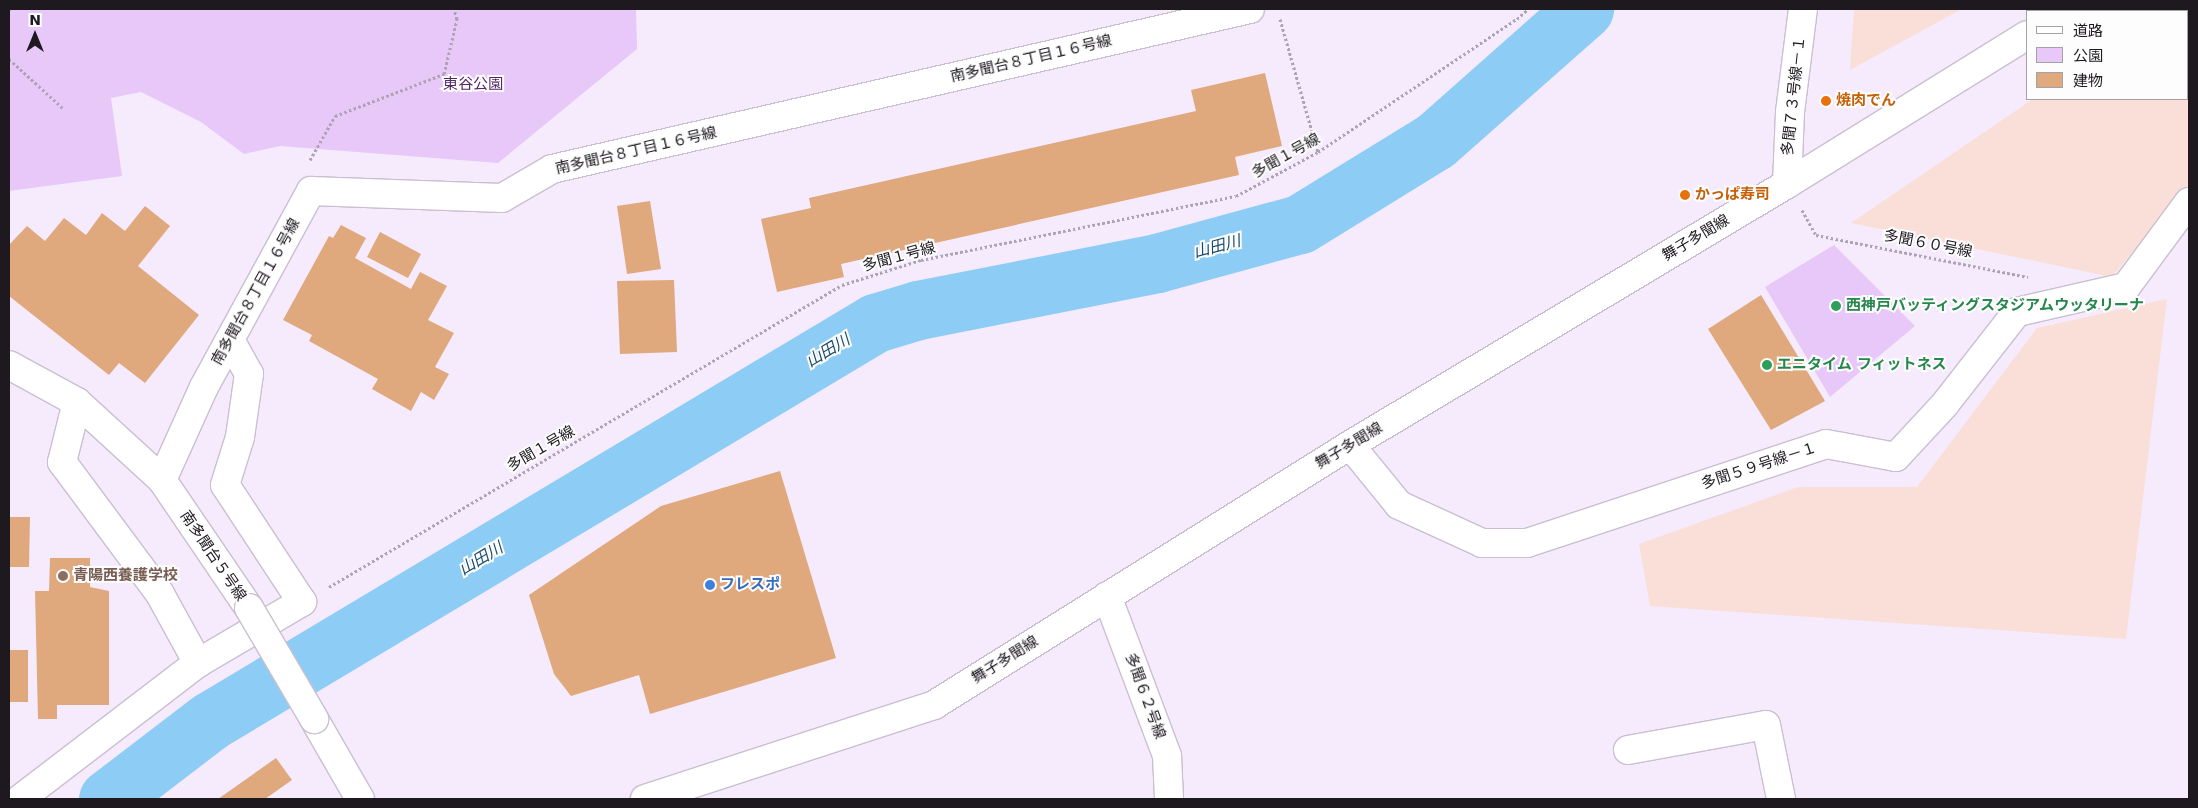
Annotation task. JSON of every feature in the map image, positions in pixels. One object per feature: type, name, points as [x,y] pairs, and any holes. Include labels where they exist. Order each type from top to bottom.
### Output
[{"type":"street","name":"南多聞台８丁目１６号線","points":[[162,480],[204,387],[311,191],[502,198],[552,169],[1250,9]]},
{"type":"street","name":"多聞７３号線－１","points":[[1787,184],[1790,112],[1803,9]]},
{"type":"street","name":"舞子多聞線","points":[[646,799],[696,792],[934,705],[1350,444],[1787,184],[2026,36]]},
{"type":"street","name":"多聞５９号線－１","points":[[1350,444],[1399,505],[1482,543],[1527,543],[1826,444],[1896,457],[1945,404],[2017,312],[2126,287],[2189,202]]},
{"type":"street","points":[[20,799],[198,663],[302,602],[225,485],[240,437],[249,374],[230,340]]},
{"type":"street","name":"南多聞台５号線","points":[[9,365],[77,402],[162,480],[249,608],[360,799]]},
{"type":"street","points":[[77,402],[62,462],[160,594],[198,663]]},
{"type":"street","name":"多聞６２号線","points":[[1108,596],[1167,756],[1169,799]]},
{"type":"street","points":[[1628,750],[1766,725],[1781,799]]},
{"type":"path","points":[[311,191],[307,166],[335,116],[444,74],[457,19],[454,9]]},
{"type":"path","points":[[1277,9],[1318,152]]},
{"type":"path","name":"多聞１号線","points":[[302,602],[842,284],[921,260],[1236,196],[1318,152],[1517,19],[1528,9]]},
{"type":"path","points":[[9,59],[64,109]]},
{"type":"path","name":"多聞６０号線","points":[[1787,184],[1816,235],[2038,280]]},
{"type":"shaded area","points":[[1854,9],[1962,9],[1850,70]]},
{"type":"shaded area","points":[[2189,9],[2189,184],[2112,277],[1851,223],[2032,100],[2188,100],[2188,10],[2164,10]]},
{"type":"shaded area","points":[[2167,299],[2126,639],[1650,606],[1639,544],[1798,487],[1917,487],[2037,328]]},
{"type":"green space","name":"東谷公園","points":[[9,9],[636,9],[637,49],[498,163],[280,146],[244,154],[201,122],[141,92],[111,98],[122,176],[9,191]]},
{"type":"green space","name":"西神戸バッティングスタジアムウッタリーナ","points":[[1834,245],[1915,326],[1830,397],[1765,287]]},
{"type":"building","points":[[1265,73],[1282,146],[1235,157],[1239,175],[841,264],[844,277],[777,292],[761,219],[811,208],[809,198],[1196,111],[1191,90]]},
{"type":"building","points":[[650,201],[661,269],[627,274],[617,206]]},
{"type":"building","points":[[145,206],[170,226],[138,266],[199,315],[145,383],[119,363],[109,375],[9,296],[9,245],[27,226],[45,241],[64,218],[86,235],[102,213],[125,231]]},
{"type":"building","points":[[341,225],[366,238],[355,258],[411,289],[420,272],[447,286],[428,320],[454,333],[435,367],[449,374],[434,400],[421,392],[411,411],[372,389],[378,379],[309,341],[312,335],[283,320],[329,236],[333,238]]},
{"type":"building","points":[[380,232],[421,254],[408,278],[367,257]]},
{"type":"building","points":[[674,280],[677,352],[620,354],[617,281]]},
{"type":"building","name":"エニタイム フィットネス","points":[[1761,295],[1825,401],[1771,430],[1708,329]]},
{"type":"building","points":[[780,471],[836,658],[650,714],[639,675],[571,696],[554,674],[529,595],[661,506]]},
{"type":"building","points":[[9,517],[30,517],[29,567],[9,567]]},
{"type":"building","points":[[50,558],[90,558],[90,587],[109,591],[109,705],[57,705],[57,719],[38,719],[35,591],[49,591]]},
{"type":"building","points":[[9,650],[28,650],[28,702],[9,702]]},
{"type":"building","points":[[276,758],[292,780],[265,799],[218,799]]},
{"type":"waterway","name":"山田川","points":[[108,799],[210,721],[875,323],[918,310],[1157,263],[1300,224],[1435,141],[1584,9]]},
{"type":"place","name":"焼肉でん","points":[[1826,101]]},
{"type":"place","name":"かっぱ寿司","points":[[1685,195]]},
{"type":"place","name":"西神戸バッティングスタジアムウッタリーナ","points":[[1836,306]]},
{"type":"place","name":"エニタイム フィットネス","points":[[1767,365]]},
{"type":"place","name":"青陽西養護学校","points":[[63,576]]},
{"type":"place","name":"フレスポ","points":[[710,585]]}]
